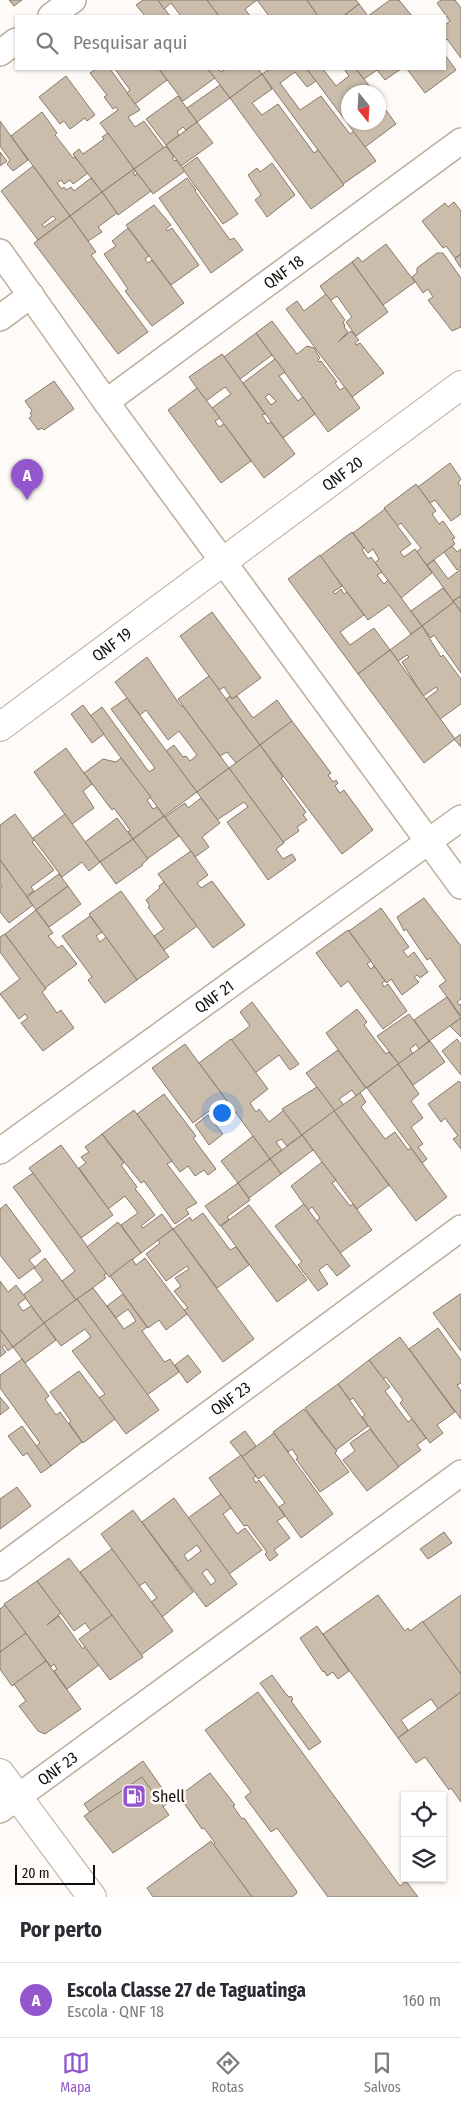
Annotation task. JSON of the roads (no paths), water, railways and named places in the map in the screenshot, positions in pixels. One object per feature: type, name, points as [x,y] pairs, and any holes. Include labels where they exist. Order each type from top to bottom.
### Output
[{"type":"street","points":[[52,15],[73,0]]},
{"type":"street","points":[[0,53],[15,42]]},
{"type":"street","name":"QNF 18","points":[[106,402],[461,141]]},
{"type":"street","points":[[0,252],[106,402],[461,886]]},
{"type":"street","points":[[0,318],[31,295]]},
{"type":"street","name":"QNF 20","points":[[223,562],[461,385]]},
{"type":"street","name":"QNF 19","points":[[0,727],[223,562]]},
{"type":"street","name":"QNF 21","points":[[0,1151],[461,818]]},
{"type":"street","name":"QNF 23","points":[[0,1568],[461,1228]]},
{"type":"street","name":"QNF 23","points":[[9,1803],[461,1474]]},
{"type":"street","points":[[0,1773],[9,1803],[92,1897]]},
{"type":"place","name":"Escola Classe 27 de Taguatinga","points":[[27,500]]},
{"type":"place","name":"Shell","points":[[134,1796]]}]
